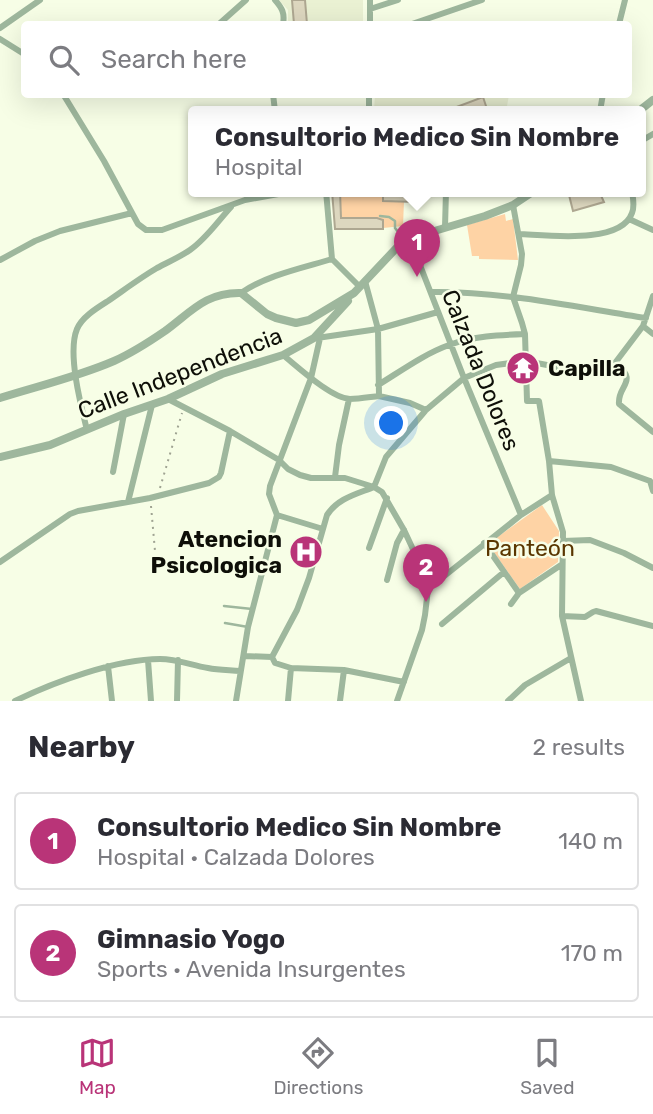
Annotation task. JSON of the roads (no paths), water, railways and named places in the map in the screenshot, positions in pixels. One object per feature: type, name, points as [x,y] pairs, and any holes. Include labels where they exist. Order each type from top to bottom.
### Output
[{"type":"street","points":[[0,28],[40,0]]},
{"type":"street","points":[[222,21],[246,0]]},
{"type":"street","points":[[275,0],[284,14],[283,21]]},
{"type":"street","points":[[370,0],[370,21]]},
{"type":"street","points":[[370,9],[398,0]]},
{"type":"street","points":[[421,21],[482,0]]},
{"type":"street","points":[[620,21],[625,0]]},
{"type":"street","points":[[0,39],[21,52]]},
{"type":"street","points":[[65,98],[138,224],[146,230],[162,230],[258,197]]},
{"type":"street","points":[[327,197],[332,259],[359,286],[378,329],[379,396]]},
{"type":"street","points":[[445,227],[446,197]]},
{"type":"street","points":[[359,286],[406,239],[485,216],[525,197]]},
{"type":"street","points":[[519,234],[591,236],[611,231],[629,219],[634,211],[633,197]]},
{"type":"street","points":[[88,430],[78,392],[74,359],[75,333],[81,322],[132,285],[191,249],[232,205]]},
{"type":"street","points":[[513,205],[522,254],[513,297],[524,334],[527,401],[539,401],[552,495],[563,532],[562,616],[581,701]]},
{"type":"street","points":[[0,260],[60,231],[132,213]]},
{"type":"street","points":[[629,219],[653,230]]},
{"type":"street","name":"Calzada Dolores","points":[[406,239],[431,292],[521,515]]},
{"type":"street","points":[[0,398],[96,368],[129,353],[155,338],[204,301],[218,295],[241,293],[266,279],[332,259]]},
{"type":"street","name":"Calle Independencia","points":[[241,293],[267,314],[285,322],[296,323],[320,314],[359,286]]},
{"type":"street","name":"Calle Independencia","points":[[0,457],[50,445],[168,399],[222,374],[283,355],[317,338],[359,286]]},
{"type":"street","points":[[431,292],[513,297],[646,318]]},
{"type":"street","points":[[272,657],[297,610],[327,515],[336,504],[374,487],[386,457],[426,410],[464,378],[496,365],[526,361],[581,369],[615,363],[643,326],[653,296]]},
{"type":"street","points":[[236,701],[248,627],[277,515],[269,494],[279,460],[311,378],[317,338],[378,329],[438,312]]},
{"type":"street","points":[[643,326],[653,334]]},
{"type":"street","points":[[378,385],[435,351],[452,344],[475,338],[524,334]]},
{"type":"street","points":[[283,355],[311,378],[341,397],[349,399],[379,396],[410,403],[426,410]]},
{"type":"street","points":[[615,363],[623,369],[627,377],[627,383],[618,398],[619,404],[653,432]]},
{"type":"street","points":[[168,399],[230,430],[300,475],[352,479],[374,487],[387,498],[418,559],[428,589],[422,630],[397,701]]},
{"type":"street","points":[[335,477],[349,399]]},
{"type":"street","points":[[128,502],[152,405]]},
{"type":"street","points":[[113,472],[124,414]]},
{"type":"street","points":[[0,562],[70,514],[209,483],[219,477],[230,430]]},
{"type":"street","points":[[549,461],[611,467],[652,478],[653,491]]},
{"type":"street","points":[[428,589],[484,543],[552,495]]},
{"type":"street","points":[[369,548],[387,498]]},
{"type":"street","points":[[277,515],[323,529]]},
{"type":"street","points":[[387,580],[397,543],[404,530]]},
{"type":"street","points":[[563,541],[590,540],[653,568]]},
{"type":"street","points":[[484,543],[519,593]]},
{"type":"street","points":[[511,604],[519,593],[561,565]]},
{"type":"street","points":[[442,624],[504,572]]},
{"type":"street","points":[[562,616],[585,617],[596,611],[653,626]]},
{"type":"street","points":[[244,656],[272,657]]},
{"type":"street","points":[[272,657],[275,663],[291,667],[344,670],[404,682]]},
{"type":"street","points":[[508,701],[525,685],[570,659]]},
{"type":"street","points":[[15,701],[108,666],[148,660],[178,660],[211,668],[240,671]]},
{"type":"street","points":[[148,660],[151,701]]},
{"type":"street","points":[[177,701],[178,660]]},
{"type":"street","points":[[108,666],[112,701]]},
{"type":"street","points":[[288,701],[291,667]]},
{"type":"street","points":[[340,701],[344,670]]},
{"type":"lane","points":[[380,216],[394,221],[395,228],[406,239]]},
{"type":"lane","points":[[224,606],[252,609]]},
{"type":"lane","points":[[225,623],[248,627]]},
{"type":"place","name":"Consultorio Medico Sin Nombre","points":[[417,277]]},
{"type":"place","name":"Capilla","points":[[523,368]]},
{"type":"place","name":"Atencion Psicologica","points":[[306,552]]},
{"type":"place","name":"Gimnasio Yogo","points":[[426,602]]},
{"type":"park label","name":"Panteón","points":[[530,548]]}]
